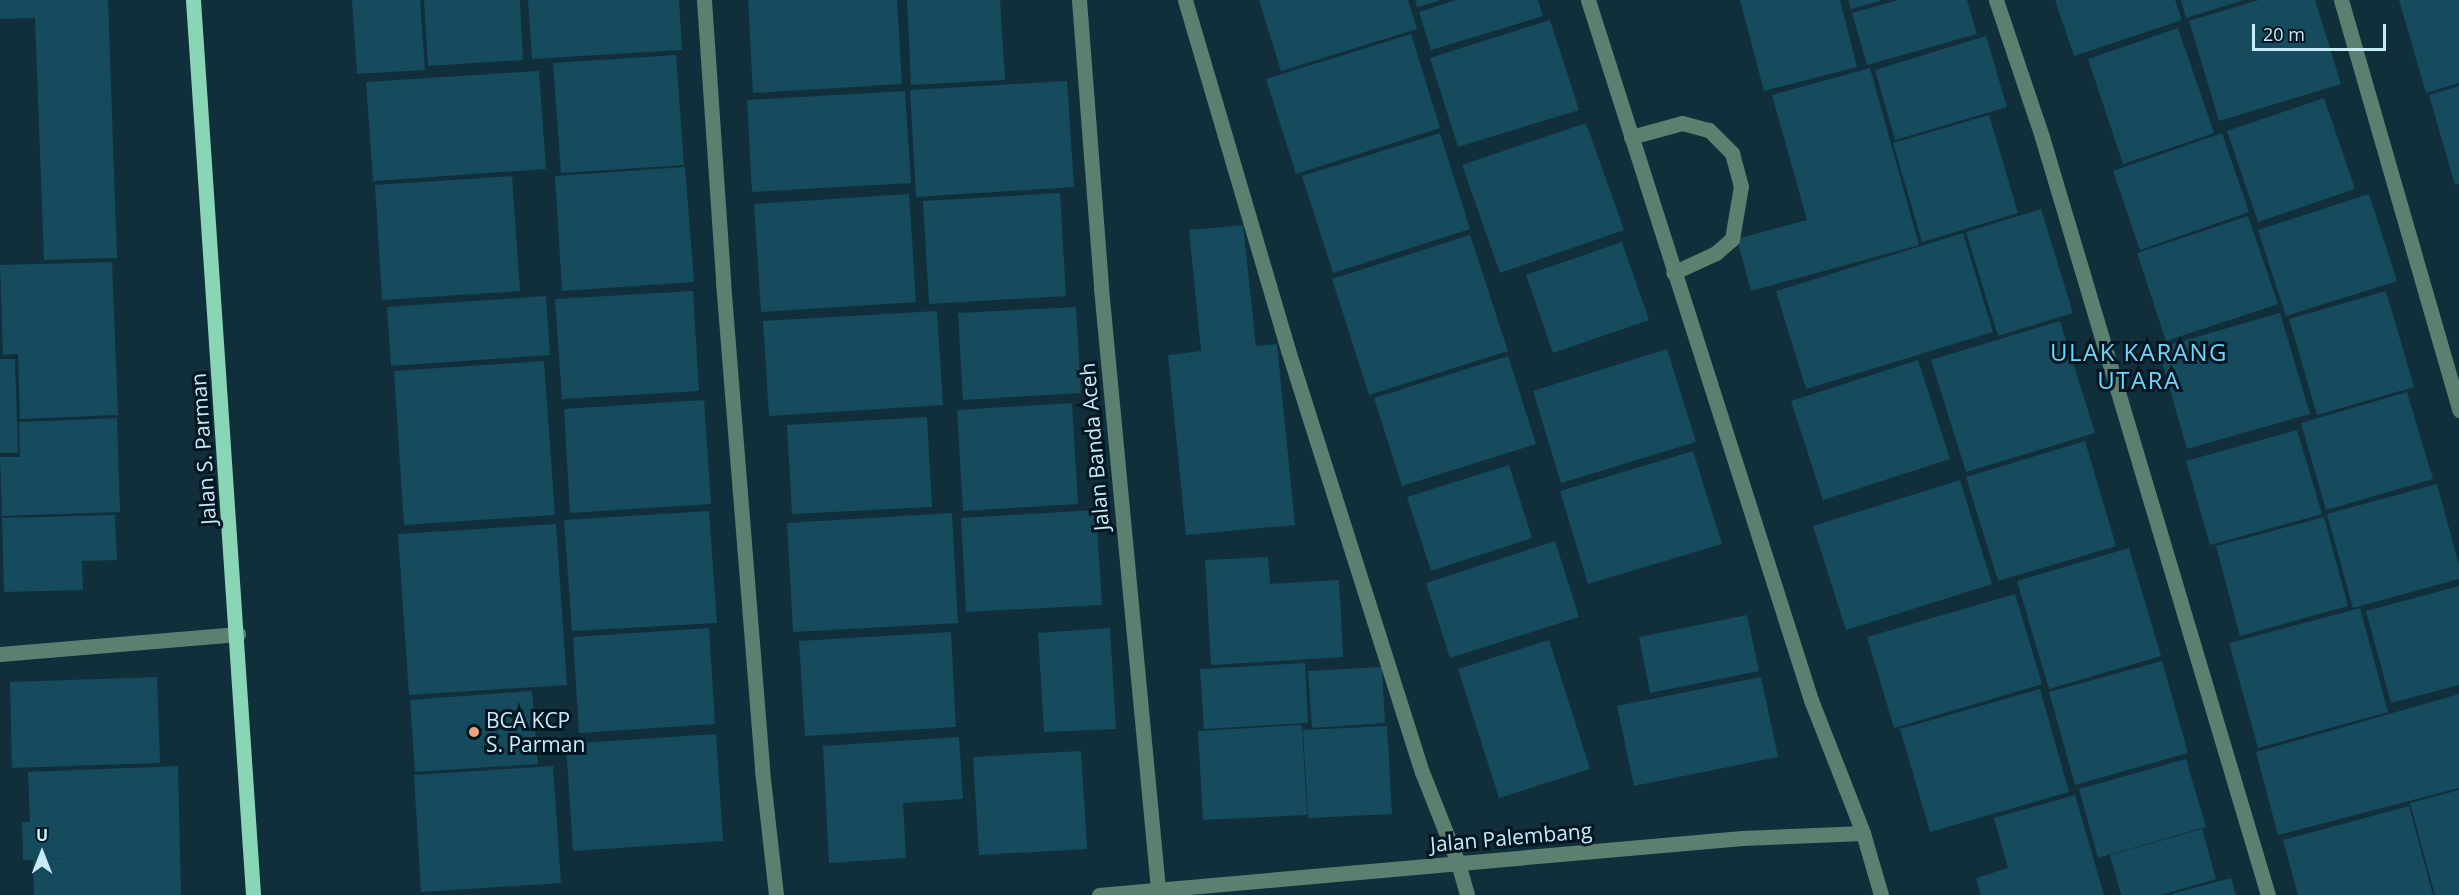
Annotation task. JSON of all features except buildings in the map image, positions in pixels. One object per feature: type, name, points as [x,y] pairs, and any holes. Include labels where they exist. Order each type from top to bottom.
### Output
[{"type":"main road","name":"Jalan S. Parman","points":[[193,0],[238,634],[253,895]]},
{"type":"street","points":[[704,0],[723,282],[756,699],[776,895]]},
{"type":"street","name":"Jalan Banda Aceh","points":[[1079,0],[1102,299],[1158,889]]},
{"type":"street","points":[[1185,0],[1303,395],[1422,772],[1458,863],[1467,895]]},
{"type":"street","points":[[1588,0],[1673,273],[1811,700],[1863,833],[1881,895]]},
{"type":"street","points":[[1996,0],[2049,160],[2268,895]]},
{"type":"street","points":[[2341,0],[2459,410]]},
{"type":"street","points":[[1631,137],[1682,123],[1709,130],[1732,153],[1741,186],[1732,239],[1716,254],[1673,273]]},
{"type":"street","points":[[0,654],[238,634]]},
{"type":"street","name":"Jalan Palembang","points":[[1100,895],[1742,837],[1863,833]]},
{"type":"place","name":"BCA KCP S. Parman","points":[[474,732]]},
{"type":"district","name":"ULAK KARANG UTARA","points":[[2139,366]]}]
